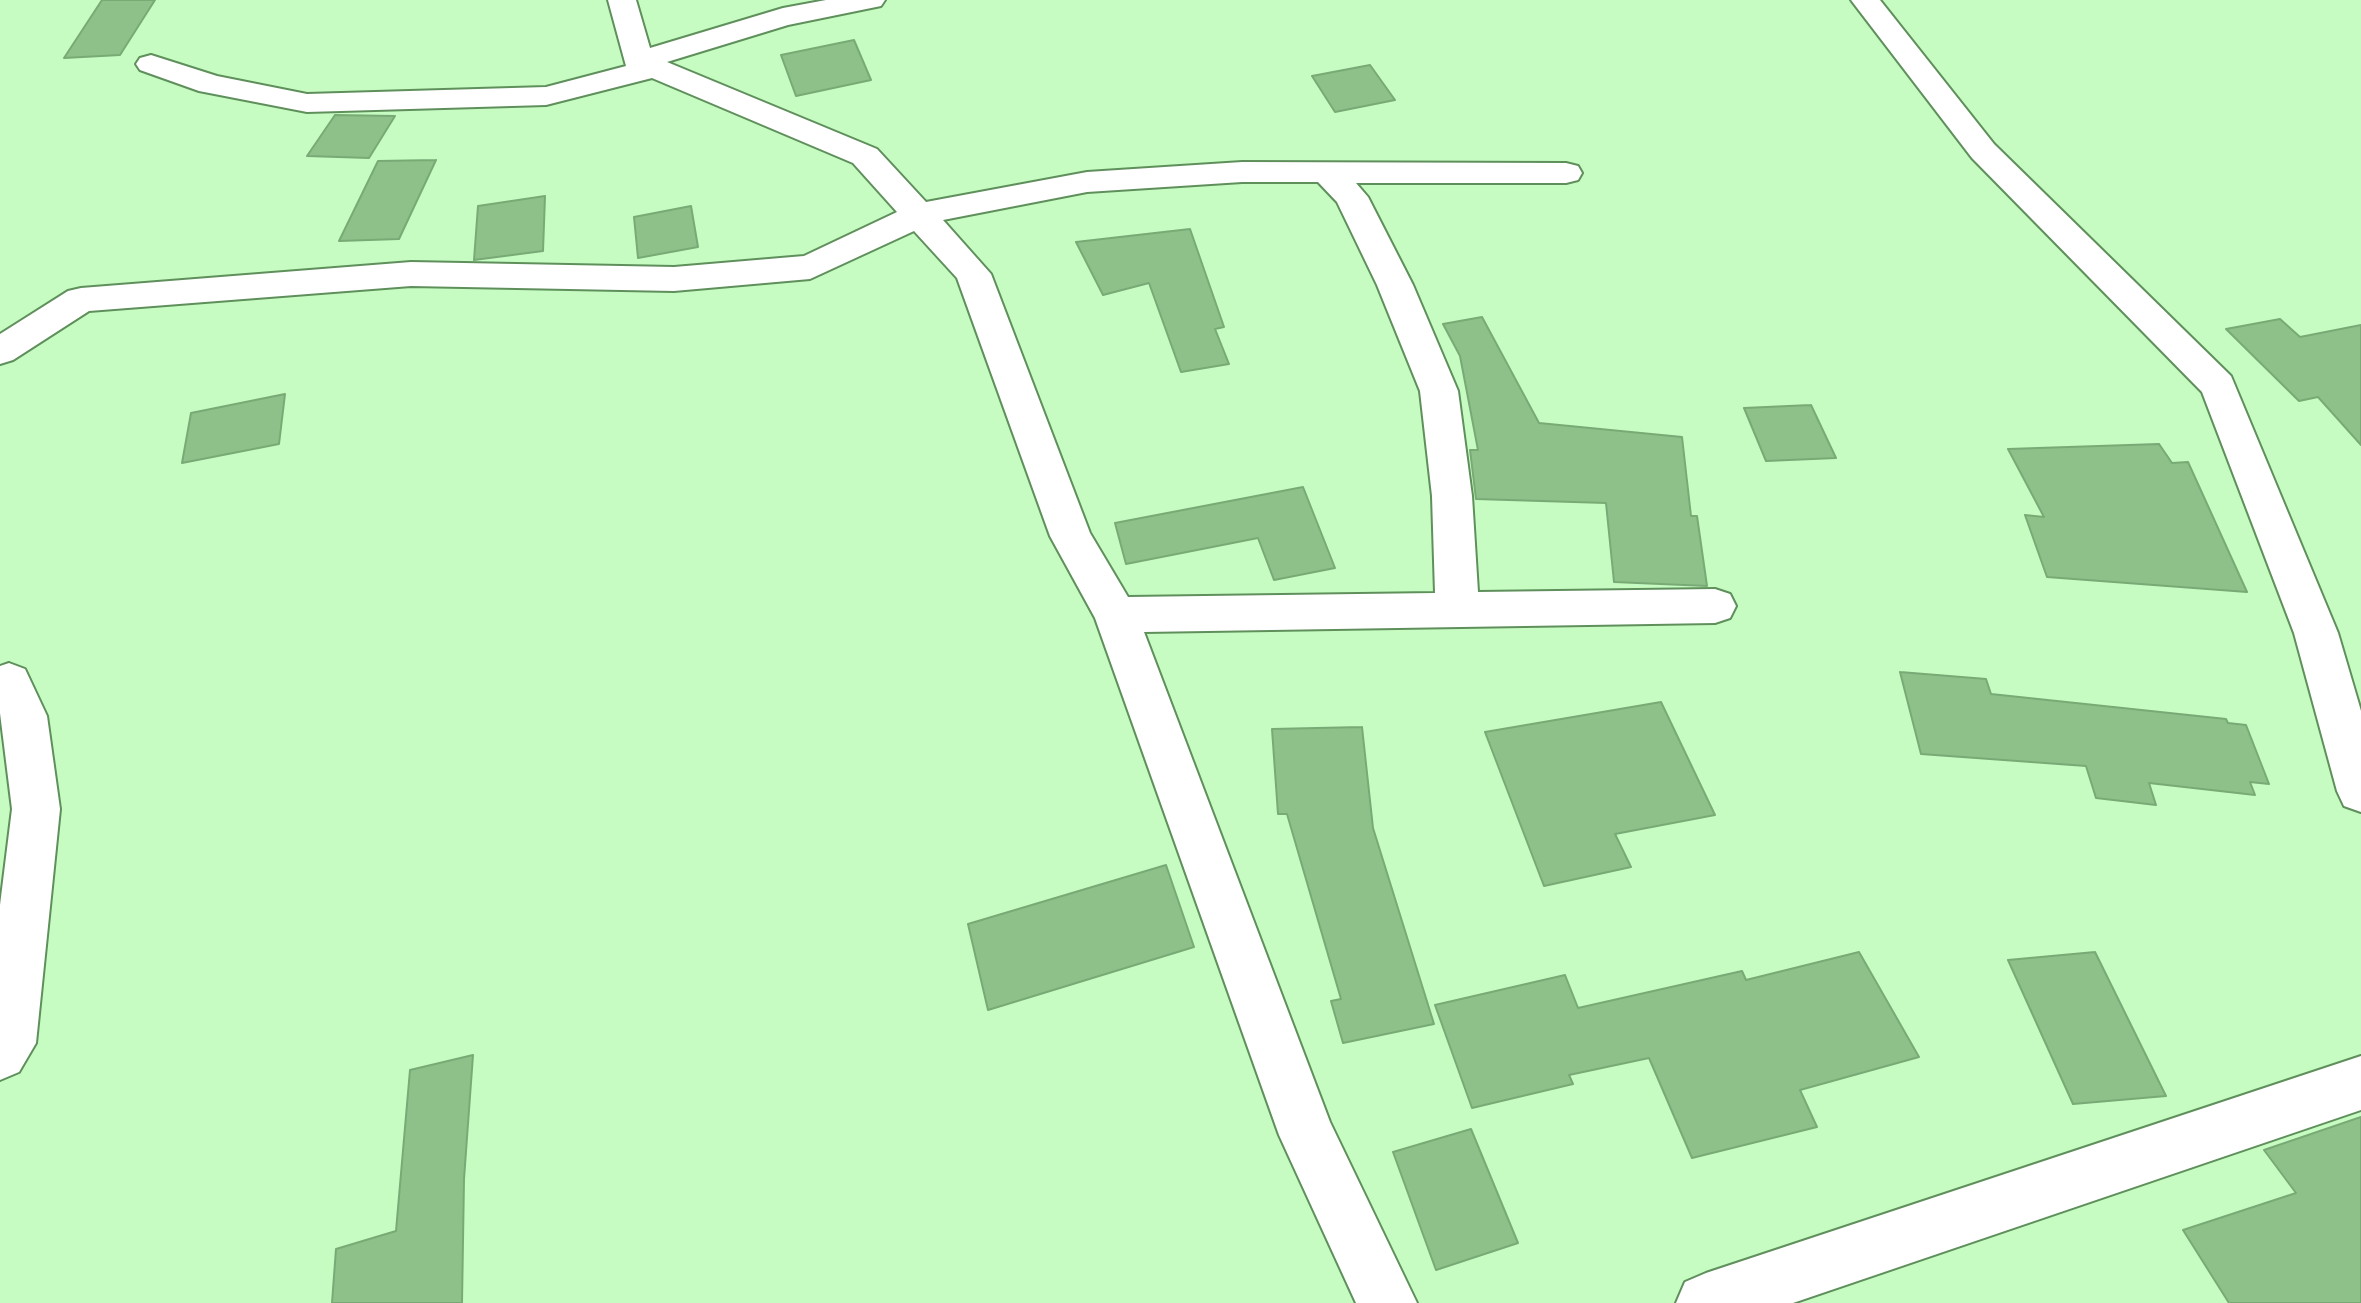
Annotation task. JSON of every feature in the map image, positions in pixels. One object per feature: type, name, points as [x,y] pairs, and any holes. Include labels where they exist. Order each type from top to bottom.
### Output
[{"type":"street","points":[[622,0],[646,65],[865,156],[973,274],[1071,536],[1116,615],[1307,1135],[1387,1303]]},
{"type":"street","points":[[151,64],[210,84],[307,103],[546,96],[783,17],[871,0]]},
{"type":"street","points":[[1865,0],[1983,151],[2218,386],[2316,633],[2361,791]]},
{"type":"street","points":[[0,351],[81,300],[411,274],[674,279],[810,267],[921,214],[1087,182],[1242,172],[1566,173]]},
{"type":"street","points":[[1326,172],[1351,197],[1395,285],[1439,391],[1452,496],[1457,609]]},
{"type":"street","points":[[1116,615],[1715,606]]},
{"type":"street","points":[[0,685],[9,682],[24,716],[36,809],[9,1043],[0,1053]]},
{"type":"street","points":[[1706,1303],[2361,1083]]},
{"type":"building","points":[[102,0],[155,0],[120,55],[64,58]]},
{"type":"building","points":[[854,40],[871,80],[796,96],[781,55]]},
{"type":"building","points":[[1370,65],[1395,100],[1335,112],[1312,76]]},
{"type":"building","points":[[335,115],[395,116],[369,158],[307,156]]},
{"type":"building","points":[[436,160],[399,239],[339,241],[378,161]]},
{"type":"building","points":[[545,196],[543,251],[474,260],[478,206]]},
{"type":"building","points":[[691,206],[698,247],[638,258],[634,217]]},
{"type":"building","points":[[1190,229],[1224,327],[1215,329],[1229,364],[1181,372],[1149,283],[1103,295],[1076,242]]},
{"type":"building","points":[[1482,317],[1539,423],[1682,437],[1691,516],[1697,516],[1707,586],[1614,582],[1606,503],[1476,499],[1470,450],[1478,450],[1460,356],[1443,324]]},
{"type":"building","points":[[2280,319],[2300,337],[2361,325],[2361,445],[2318,397],[2299,401],[2226,329]]},
{"type":"building","points":[[285,394],[279,444],[182,463],[191,413]]},
{"type":"building","points":[[1811,405],[1836,458],[1766,461],[1744,408]]},
{"type":"building","points":[[2159,444],[2172,463],[2188,462],[2247,592],[2047,577],[2025,515],[2044,517],[2008,449]]},
{"type":"building","points":[[1303,487],[1335,568],[1274,580],[1258,538],[1126,564],[1115,523]]},
{"type":"building","points":[[1900,672],[1986,679],[1991,694],[2226,719],[2228,723],[2246,725],[2269,784],[2250,782],[2255,795],[2149,783],[2156,805],[2096,798],[2086,766],[1921,754]]},
{"type":"building","points":[[1661,702],[1715,815],[1615,834],[1631,867],[1544,886],[1485,732]]},
{"type":"building","points":[[1362,727],[1373,828],[1434,1024],[1343,1043],[1331,1001],[1341,999],[1287,814],[1278,814],[1272,729]]},
{"type":"building","points":[[1166,865],[1194,947],[988,1010],[968,924]]},
{"type":"building","points":[[1859,952],[1919,1057],[1800,1090],[1817,1127],[1692,1158],[1649,1058],[1569,1075],[1573,1084],[1472,1108],[1435,1005],[1565,975],[1578,1008],[1742,971],[1746,980]]},
{"type":"building","points":[[2095,952],[2166,1096],[2073,1104],[2008,960]]},
{"type":"building","points":[[473,1055],[464,1179],[462,1303],[332,1303],[336,1249],[396,1231],[410,1070]]},
{"type":"building","points":[[2361,1117],[2361,1303],[2229,1303],[2183,1230],[2296,1193],[2264,1150]]},
{"type":"building","points":[[1471,1129],[1518,1243],[1436,1270],[1393,1152]]}]
